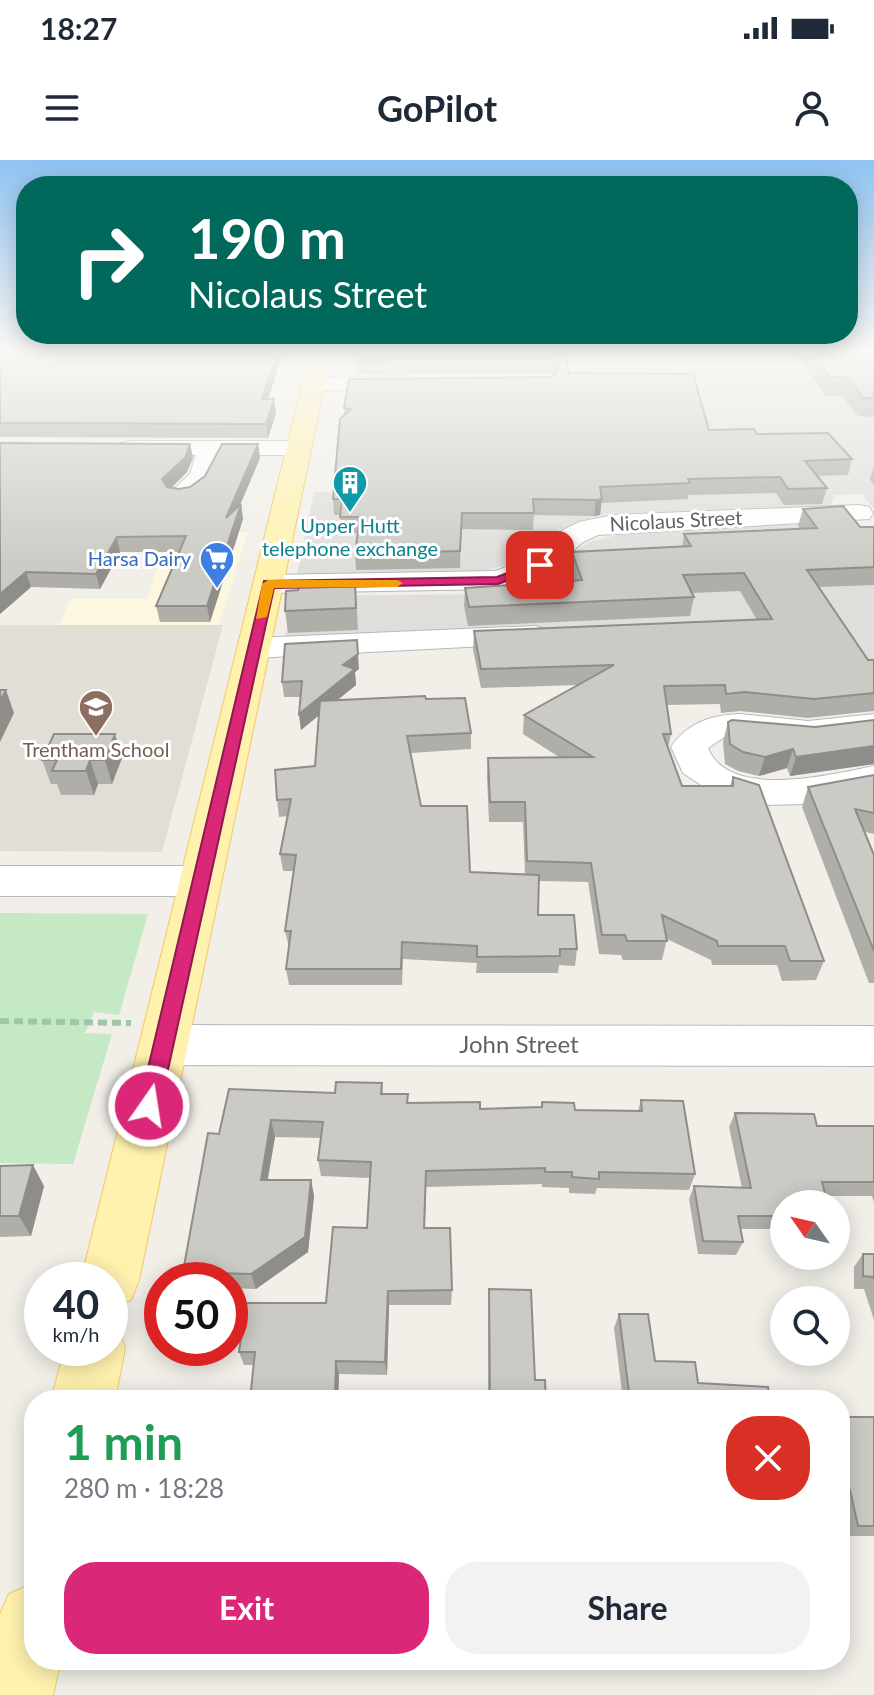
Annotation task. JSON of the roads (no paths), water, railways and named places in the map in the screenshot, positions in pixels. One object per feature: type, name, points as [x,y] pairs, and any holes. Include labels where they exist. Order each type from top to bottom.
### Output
[{"type":"main road","points":[[114,1262],[304,425]]},
{"type":"main road","points":[[85,1390],[91,1366]]},
{"type":"main road","points":[[16,1695],[24,1661]]},
{"type":"street","points":[[103,448],[299,448]]},
{"type":"street","points":[[181,494],[202,477],[211,449]]},
{"type":"street","name":"Nicolaus Street","points":[[268,584],[498,580],[540,565],[573,536],[589,528],[613,523],[860,513]]},
{"type":"street","points":[[253,648],[559,635]]},
{"type":"street","points":[[874,725],[801,732],[719,725],[700,732],[689,747],[696,765],[717,779],[766,793],[804,792],[874,778]]},
{"type":"street","points":[[0,881],[199,881]]},
{"type":"street","name":"John Street","points":[[166,1034],[874,1046]]},
{"type":"place","name":"Upper Hutt telephone exchange","points":[[350,514]]},
{"type":"place","name":"Harsa Dairy","points":[[217,590]]},
{"type":"place","name":"Trentham School","points":[[96,738]]}]
